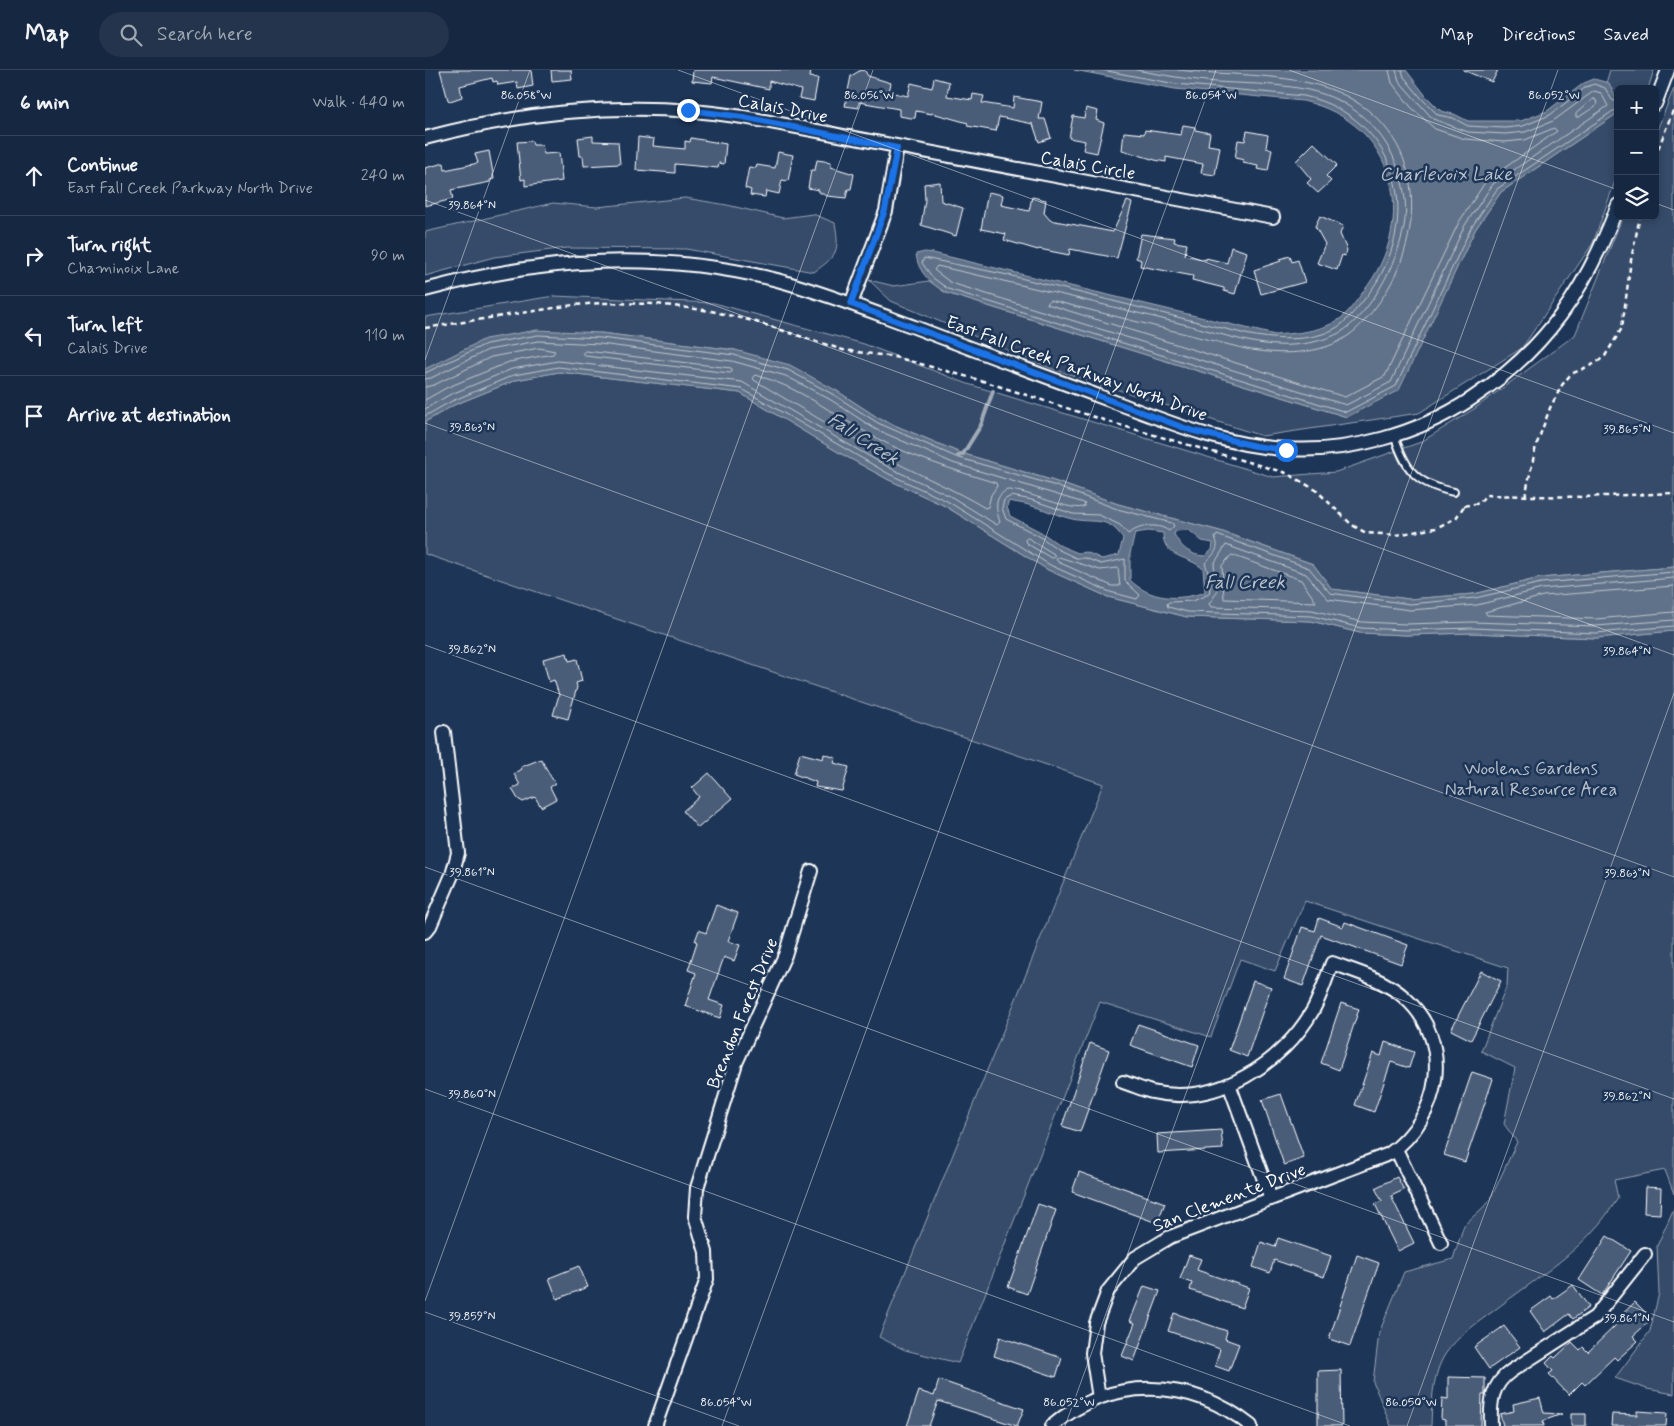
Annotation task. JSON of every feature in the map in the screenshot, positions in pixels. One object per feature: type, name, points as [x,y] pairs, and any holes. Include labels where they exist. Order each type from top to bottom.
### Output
[{"type":"street","points":[[1659,94],[1668,70]]},
{"type":"street","name":"Calais Drive","points":[[425,138],[485,122],[551,112],[647,108],[743,117],[897,148]]},
{"type":"street","points":[[851,304],[885,210],[897,148]]},
{"type":"street","name":"Calais Circle","points":[[897,148],[1273,217]]},
{"type":"street","name":"East Fall Creek Parkway North Drive","points":[[425,290],[490,273],[553,264],[617,260],[704,266],[765,278],[825,294],[1190,430],[1231,441],[1270,448],[1309,450],[1350,446],[1393,435],[1439,418],[1499,381],[1537,346],[1584,283],[1598,255],[1614,215]]},
{"type":"street","points":[[425,932],[430,926],[452,875],[458,853],[444,732]]},
{"type":"street","name":"Brendon Forest Drive","points":[[655,1426],[707,1279],[706,1252],[695,1216],[697,1188],[736,1063],[785,955],[811,871]]},
{"type":"street","name":"San Clemente Drive","points":[[1099,1398],[1093,1364],[1094,1329],[1106,1296],[1122,1272],[1139,1255],[1159,1242],[1379,1159],[1396,1149],[1415,1131],[1431,1100],[1437,1071],[1431,1037],[1417,1012],[1397,991],[1371,977],[1332,964],[1315,1006],[1295,1035],[1265,1064],[1229,1084]]},
{"type":"street","points":[[1123,1082],[1153,1092],[1182,1094],[1229,1084],[1271,1199]]},
{"type":"street","points":[[1396,1149],[1441,1243]]},
{"type":"street","points":[[1491,1426],[1491,1398],[1501,1379],[1595,1317],[1645,1254]]},
{"type":"street","points":[[1052,1426],[1073,1411],[1099,1398],[1133,1389],[1157,1388],[1179,1390],[1217,1403],[1237,1414],[1251,1426]]},
{"type":"lane","points":[[1393,435],[1402,459],[1411,473],[1427,484],[1454,492]]},
{"type":"path","points":[[1659,147],[1674,108]]},
{"type":"path","points":[[1525,497],[1536,446],[1550,408],[1563,385],[1571,374],[1596,363],[1605,356],[1622,328],[1631,260],[1639,220]]},
{"type":"path","points":[[425,328],[573,305],[603,303],[657,304],[711,311],[753,321],[843,350],[895,357],[983,381],[1116,424],[1286,473],[1316,490],[1359,530],[1375,535],[1409,534],[1436,528],[1456,518],[1464,506],[1480,503],[1485,495],[1627,497],[1674,493]]},
{"type":"green space","points":[[1610,70],[1654,70],[1649,85],[1614,85],[1614,96],[1606,83]]},
{"type":"green space","points":[[1674,88],[1674,567],[1540,578],[1474,594],[1409,599],[1332,589],[1313,564],[1220,531],[1118,504],[1054,481],[958,452],[880,419],[837,391],[735,350],[601,333],[425,369],[425,317],[554,296],[714,303],[864,344],[968,384],[1273,477],[1336,472],[1421,442],[1474,409],[1575,335],[1621,220],[1659,220],[1659,125]]},
{"type":"green space","points":[[1614,116],[1614,184],[1593,243],[1522,348],[1419,413],[1262,436],[1050,368],[891,301],[869,280],[894,286],[929,281],[946,293],[1347,417],[1450,282],[1475,230],[1501,192]]},
{"type":"green space","points":[[685,198],[727,205],[783,218],[813,214],[835,223],[837,247],[828,262],[814,272],[686,249],[567,248],[494,257],[425,276],[425,232],[553,203],[597,207]]},
{"type":"green space","name":"Woolens Gardens Natural Resource Area","points":[[559,372],[740,393],[838,452],[887,479],[945,506],[1048,570],[1108,597],[1187,617],[1311,621],[1360,633],[1406,635],[1471,633],[1596,638],[1674,631],[1674,1194],[1665,1170],[1614,1180],[1618,1198],[1591,1233],[1561,1261],[1468,1331],[1446,1353],[1435,1379],[1431,1426],[1391,1426],[1373,1382],[1379,1333],[1404,1272],[1453,1259],[1464,1225],[1489,1202],[1517,1142],[1504,1124],[1515,1068],[1481,1051],[1507,985],[1508,968],[1305,901],[1275,971],[1240,959],[1211,1037],[1100,1002],[958,1363],[905,1350],[879,1337],[1103,784],[425,554],[425,422],[454,405],[516,380]]},
{"type":"green space","points":[[1674,1208],[1674,1394],[1647,1389],[1615,1378],[1650,1331],[1659,1293],[1657,1246]]},
{"type":"water","name":"Charlevoix Lake","points":[[1074,70],[1406,70],[1426,96],[1441,111],[1454,114],[1468,121],[1521,121],[1547,111],[1584,83],[1594,79],[1609,83],[1614,94],[1614,116],[1501,192],[1475,230],[1399,390],[1347,417],[946,293],[926,277],[919,267],[916,254],[933,253],[1275,335],[1308,331],[1324,327],[1338,320],[1352,307],[1381,264],[1391,235],[1394,205],[1389,177],[1378,152],[1360,130],[1335,112],[1303,101],[1175,89]]},
{"type":"water","name":"Fall Creek","points":[[537,330],[601,333],[735,350],[790,365],[837,391],[880,419],[958,452],[1054,481],[1118,504],[1220,531],[1313,564],[1332,589],[1409,599],[1474,594],[1540,578],[1674,567],[1674,631],[1597,638],[1471,633],[1406,635],[1360,633],[1311,621],[1187,617],[1108,597],[1048,570],[945,506],[887,479],[838,452],[740,393],[559,372],[516,380],[454,405],[425,422],[425,369],[485,339]],"holes":[[[1009,501],[1029,505],[1072,519],[1106,523],[1112,526],[1123,538],[1119,555],[1102,559],[1086,552],[1078,553],[1061,546],[1041,532],[1010,516],[1007,507]],[[1189,530],[1202,541],[1213,543],[1212,550],[1205,556],[1191,552],[1176,539],[1174,534],[1176,531]],[[1148,531],[1163,533],[1167,548],[1203,569],[1205,592],[1185,597],[1165,597],[1147,592],[1138,587],[1130,580],[1130,554],[1135,533]]]},
{"type":"building","points":[[440,70],[531,70],[533,86],[518,89],[517,82],[498,85],[497,81],[493,82],[492,78],[460,86],[462,97],[450,101],[448,100]]},
{"type":"building","points":[[551,70],[571,70],[572,79],[552,81]]},
{"type":"building","points":[[693,70],[811,70],[810,77],[818,78],[814,101],[799,98],[801,90],[769,81],[769,89],[713,77],[712,83],[692,81]]},
{"type":"building","points":[[861,70],[865,71],[868,76],[891,83],[889,92],[908,96],[911,83],[932,88],[934,78],[949,82],[947,96],[972,100],[973,94],[984,96],[982,103],[1013,108],[1014,97],[1042,102],[1039,119],[1045,119],[1051,138],[1039,142],[1033,124],[999,117],[996,131],[967,126],[968,123],[932,113],[916,111],[915,118],[911,118],[899,116],[899,109],[859,102],[859,108],[845,106],[851,76]]},
{"type":"building","points":[[1463,70],[1498,70],[1492,82]]},
{"type":"building","points":[[1086,108],[1098,111],[1096,120],[1104,123],[1097,153],[1083,150],[1085,141],[1069,138],[1073,116],[1084,118]]},
{"type":"building","points":[[1183,125],[1210,133],[1208,145],[1220,147],[1215,175],[1201,173],[1203,164],[1166,157],[1166,162],[1122,150],[1124,132],[1144,134],[1145,130],[1181,135]]},
{"type":"building","points":[[1247,131],[1268,135],[1266,148],[1272,149],[1268,171],[1257,169],[1258,166],[1243,163],[1244,160],[1235,158],[1238,140],[1245,141]]},
{"type":"building","points":[[593,136],[593,141],[618,142],[620,164],[584,166],[583,156],[580,156],[578,138]]},
{"type":"building","points":[[638,137],[654,139],[653,146],[685,149],[685,141],[690,142],[691,138],[726,144],[724,164],[719,163],[718,168],[675,164],[675,173],[636,170]]},
{"type":"building","points":[[532,141],[533,145],[542,145],[544,154],[559,153],[562,181],[525,186],[525,179],[521,180],[517,142]]},
{"type":"building","points":[[1314,143],[1337,165],[1326,176],[1331,181],[1318,193],[1307,183],[1311,179],[1296,161]]},
{"type":"building","points":[[489,151],[494,179],[490,180],[490,182],[451,190],[453,199],[425,206],[425,168],[444,163],[445,170],[478,163],[475,154]]},
{"type":"building","points":[[778,152],[793,155],[788,181],[782,180],[779,194],[766,191],[765,197],[750,195],[751,190],[745,188],[749,167],[756,168],[757,165],[775,168]]},
{"type":"building","points":[[817,160],[831,162],[831,167],[854,174],[851,189],[848,189],[846,198],[827,196],[819,192],[819,190],[808,188],[811,170],[815,170]]},
{"type":"building","points":[[940,182],[941,201],[963,208],[956,236],[921,225],[925,200],[924,184]]},
{"type":"building","points":[[988,192],[1003,195],[1001,205],[1029,211],[1032,197],[1046,200],[1044,213],[1050,220],[1113,232],[1127,201],[1132,203],[1117,258],[1070,249],[1069,255],[1038,250],[1004,240],[1006,234],[981,229]]},
{"type":"building","points":[[1320,216],[1343,226],[1340,234],[1347,250],[1345,256],[1342,255],[1337,270],[1317,263],[1325,244],[1315,226]]},
{"type":"building","points":[[1141,234],[1175,238],[1174,242],[1187,244],[1185,255],[1206,260],[1206,258],[1227,263],[1231,247],[1247,252],[1235,294],[1224,291],[1224,288],[1192,280],[1193,276],[1140,266],[1141,260],[1136,258]]},
{"type":"building","points":[[1290,256],[1292,262],[1298,260],[1305,282],[1261,294],[1254,270]]},
{"type":"building","points":[[567,653],[569,661],[577,659],[582,681],[576,683],[577,687],[568,719],[553,715],[559,695],[554,680],[549,682],[543,659]]},
{"type":"building","points":[[800,753],[823,759],[824,754],[836,758],[834,763],[849,767],[842,791],[815,787],[816,782],[794,774]]},
{"type":"building","points":[[541,759],[555,784],[550,787],[556,799],[541,807],[535,797],[523,802],[518,799],[512,789],[520,785],[514,774],[522,769],[521,767]]},
{"type":"building","points":[[709,773],[732,799],[698,828],[683,811],[699,797],[692,788]]},
{"type":"building","points":[[716,905],[738,913],[728,941],[740,945],[734,961],[724,957],[709,1000],[724,1005],[720,1018],[685,1006],[696,973],[688,970],[697,942],[695,941],[699,930],[706,933]]},
{"type":"building","points":[[1319,918],[1343,927],[1345,922],[1408,945],[1401,964],[1321,935],[1303,986],[1284,979],[1302,927],[1315,931]]},
{"type":"building","points":[[1481,971],[1501,981],[1471,1040],[1451,1030]]},
{"type":"building","points":[[1253,981],[1271,987],[1247,1057],[1229,1050]]},
{"type":"building","points":[[1341,1003],[1359,1009],[1339,1070],[1321,1063]]},
{"type":"building","points":[[1138,1024],[1199,1045],[1192,1067],[1130,1045]]},
{"type":"building","points":[[1385,1042],[1414,1052],[1409,1068],[1391,1062],[1374,1112],[1355,1105],[1373,1053],[1381,1056]]},
{"type":"building","points":[[1090,1043],[1109,1050],[1080,1132],[1062,1126]]},
{"type":"building","points":[[1472,1072],[1493,1079],[1465,1162],[1444,1155]]},
{"type":"building","points":[[1281,1094],[1304,1158],[1284,1165],[1262,1100]]},
{"type":"building","points":[[1221,1130],[1223,1149],[1158,1153],[1157,1134]]},
{"type":"building","points":[[1079,1172],[1165,1203],[1157,1223],[1072,1192]]},
{"type":"building","points":[[1397,1177],[1404,1190],[1391,1196],[1414,1243],[1398,1251],[1375,1204],[1382,1201],[1375,1188]]},
{"type":"building","points":[[1645,1187],[1661,1188],[1660,1214],[1644,1213]]},
{"type":"building","points":[[1038,1204],[1056,1210],[1027,1294],[1008,1287]]},
{"type":"building","points":[[1607,1236],[1631,1251],[1602,1295],[1579,1280]]},
{"type":"building","points":[[1278,1238],[1331,1256],[1324,1277],[1274,1260],[1270,1273],[1253,1267],[1261,1242],[1275,1247]]},
{"type":"building","points":[[1189,1255],[1201,1259],[1197,1270],[1249,1288],[1242,1308],[1190,1290],[1192,1283],[1180,1279]]},
{"type":"building","points":[[1357,1255],[1379,1263],[1350,1346],[1329,1339]]},
{"type":"building","points":[[579,1266],[588,1287],[557,1299],[549,1278]]},
{"type":"building","points":[[1573,1285],[1589,1307],[1573,1319],[1569,1314],[1545,1332],[1530,1311],[1551,1296],[1553,1299]]},
{"type":"building","points":[[1144,1286],[1160,1291],[1134,1361],[1122,1356],[1135,1323],[1130,1321]]},
{"type":"building","points":[[1635,1302],[1652,1319],[1633,1336],[1638,1341],[1617,1360],[1614,1357],[1585,1385],[1582,1382],[1569,1395],[1549,1374],[1553,1371],[1546,1363],[1553,1356],[1555,1358],[1572,1342],[1580,1350],[1583,1347],[1588,1352],[1618,1323],[1616,1320]]},
{"type":"building","points":[[1174,1313],[1227,1331],[1225,1339],[1239,1344],[1229,1371],[1215,1366],[1220,1349],[1168,1331]]},
{"type":"building","points":[[1504,1326],[1520,1347],[1489,1369],[1474,1347]]},
{"type":"building","points":[[1000,1337],[1062,1358],[1056,1377],[994,1356]]},
{"type":"building","points":[[1341,1370],[1342,1426],[1318,1426],[1318,1371]]},
{"type":"building","points":[[1448,1377],[1485,1378],[1485,1395],[1482,1395],[1481,1426],[1445,1426],[1445,1420],[1441,1419],[1442,1398],[1448,1399]]},
{"type":"building","points":[[939,1380],[1024,1409],[1017,1426],[938,1401],[929,1426],[907,1426],[919,1391],[934,1396]]},
{"type":"building","points":[[1540,1398],[1544,1413],[1562,1414],[1543,1421],[1544,1426],[1503,1426],[1500,1414],[1514,1411],[1513,1404]]},
{"type":"building","points":[[1637,1411],[1667,1413],[1666,1426],[1611,1426],[1612,1414],[1637,1415]]},
{"type":"building","points":[[1571,1414],[1586,1414],[1586,1426],[1571,1426]]},
{"type":"waterway","points":[[958,456],[963,454],[981,425],[993,391]]},
{"type":"route","points":[[688,110],[743,117],[897,148],[885,210],[851,304],[1190,430],[1255,446],[1286,450]]}]
